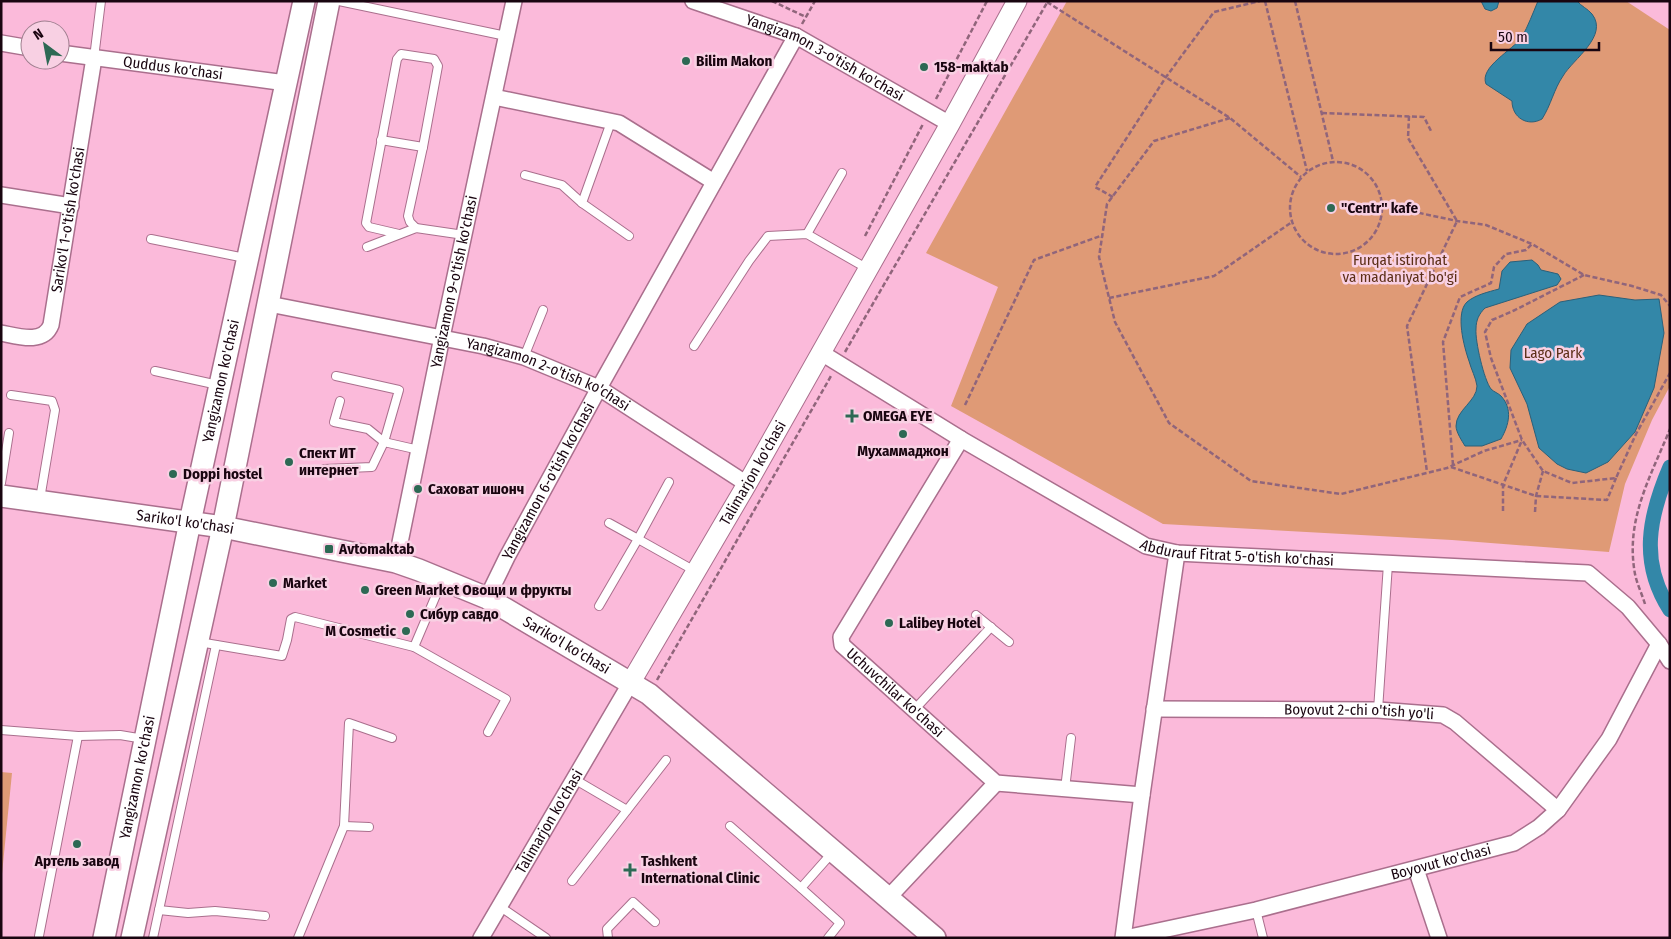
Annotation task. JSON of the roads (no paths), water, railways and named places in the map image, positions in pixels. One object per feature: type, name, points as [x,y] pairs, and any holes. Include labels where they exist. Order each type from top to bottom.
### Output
[{"type":"main road","name":"Yangizamon ko'chasi","points":[[104,938],[190,522],[304,1]]},
{"type":"main road","name":"Yangizamon ko'chasi","points":[[132,938],[150,853],[207,643],[223,527],[329,1]]},
{"type":"main road","points":[[286,83],[312,87]]},
{"type":"main road","name":"Sariko'l ko'chasi","points":[[1,496],[223,527],[396,562],[487,598],[649,694],[935,938]]},
{"type":"main road","points":[[123,848],[150,853]]},
{"type":"street","name":"Yangizamon 9-o'tish ko'chasi","points":[[396,562],[514,1]]},
{"type":"street","name":"Yangizamon 3-o'tish ko'chasi","points":[[693,1],[796,36],[950,124]]},
{"type":"street","name":"Talimarjon ko'chasi","points":[[481,938],[498,906],[697,572],[950,124],[1017,1]]},
{"type":"street","name":"Yangizamon 6-o'tish ko'chasi","points":[[487,598],[600,388],[796,36]]},
{"type":"street","points":[[1,43],[20,46]]},
{"type":"street","name":"Quddus ko'chasi","points":[[70,54],[286,83]]},
{"type":"street","name":"Sariko'l 1-o'tish ko'chasi","points":[[1,333],[34,338],[40,337],[49,330],[94,58]]},
{"type":"street","points":[[494,97],[619,123],[714,182]]},
{"type":"street","points":[[1,195],[71,206]]},
{"type":"street","name":"Yangizamon 2-o'tish ko'chasi","points":[[269,304],[442,337],[524,357],[600,388],[747,484]]},
{"type":"street","name":"Abdurauf Fitrat 5-o'tish ko'chasi","points":[[820,352],[962,439],[1146,546],[1177,553],[1588,573],[1628,607],[1670,660]]},
{"type":"street","name":"Uchuvchilar ko'chasi","points":[[962,439],[841,637],[842,645],[996,783]]},
{"type":"street","name":"Boyovut ko'chasi","points":[[1177,553],[1142,795],[1124,938],[1256,910],[1514,843],[1539,827],[1558,810],[1609,739],[1659,644]]},
{"type":"street","name":"Boyovut 2-chi o'tish yo'li","points":[[1154,709],[1378,710],[1443,715],[1455,722],[1558,810]]},
{"type":"street","points":[[888,898],[996,783],[1142,795]]},
{"type":"street","points":[[1416,869],[1439,938]]},
{"type":"lane","points":[[339,1],[506,36]]},
{"type":"lane","points":[[94,58],[101,2]]},
{"type":"lane","points":[[399,234],[369,228],[366,223],[397,59],[401,54],[434,59],[438,66],[408,216],[410,222],[416,228]]},
{"type":"lane","points":[[582,204],[611,122]]},
{"type":"lane","points":[[381,140],[423,147]]},
{"type":"lane","points":[[806,234],[842,173]]},
{"type":"lane","points":[[525,175],[562,185],[582,204],[629,236]]},
{"type":"lane","points":[[367,247],[416,228],[464,236]]},
{"type":"lane","points":[[694,346],[749,261],[768,236],[806,234],[868,268]]},
{"type":"lane","points":[[152,239],[248,259]]},
{"type":"lane","points":[[524,357],[543,310]]},
{"type":"lane","points":[[155,371],[220,385]]},
{"type":"lane","points":[[324,469],[372,467],[384,442],[399,390],[336,376]]},
{"type":"lane","points":[[12,395],[52,401],[55,410],[40,501]]},
{"type":"lane","points":[[340,401],[334,422],[368,429],[384,442],[419,450]]},
{"type":"lane","points":[[1,483],[9,433]]},
{"type":"lane","points":[[599,606],[669,482]]},
{"type":"lane","points":[[609,523],[697,572]]},
{"type":"lane","points":[[1378,710],[1388,564]]},
{"type":"lane","points":[[414,647],[442,579]]},
{"type":"lane","points":[[976,614],[1009,642]]},
{"type":"lane","points":[[153,938],[160,910],[207,643],[282,656],[291,620],[296,617],[414,647],[506,698],[488,732]]},
{"type":"lane","points":[[914,710],[991,627]]},
{"type":"lane","points":[[298,938],[344,826],[349,723],[392,738]]},
{"type":"lane","points":[[1,730],[78,736],[120,735],[146,739]]},
{"type":"lane","points":[[38,936],[78,736]]},
{"type":"lane","points":[[1065,789],[1071,738]]},
{"type":"lane","points":[[572,881],[666,760]]},
{"type":"lane","points":[[574,779],[627,810]]},
{"type":"lane","points":[[344,826],[370,827]]},
{"type":"lane","points":[[730,826],[840,923],[828,938]]},
{"type":"lane","points":[[801,888],[833,851]]},
{"type":"lane","points":[[608,938],[608,929],[632,902],[655,922]]},
{"type":"lane","points":[[498,906],[546,938]]},
{"type":"lane","points":[[160,910],[188,913],[215,911],[265,916]]},
{"type":"lane","points":[[1256,910],[1263,938]]},
{"type":"water","points":[[1481,1],[1499,1],[1497,8],[1491,11],[1485,9]]},
{"type":"water","points":[[1538,1],[1577,1],[1592,14],[1596,22],[1596,31],[1588,47],[1560,81],[1542,119],[1531,122],[1518,116],[1512,101],[1486,84],[1485,78],[1487,71],[1492,65],[1522,37]]},
{"type":"water","points":[[1532,260],[1541,270],[1558,274],[1561,279],[1557,285],[1485,308],[1480,315],[1476,335],[1478,351],[1488,384],[1505,401],[1508,423],[1501,439],[1482,446],[1465,446],[1457,431],[1457,420],[1474,396],[1477,386],[1463,339],[1461,322],[1463,307],[1474,297],[1499,289],[1502,271],[1510,262]]},
{"type":"water","points":[[1599,295],[1635,300],[1659,299],[1664,333],[1654,388],[1635,432],[1608,462],[1586,473],[1567,469],[1557,464],[1539,448],[1527,404],[1510,368],[1511,350],[1527,324],[1560,302]]},
{"type":"waterway","points":[[1670,467],[1657,503],[1650,539],[1654,574],[1660,592],[1670,610]]},
{"type":"place","name":"Bilim Makon","points":[[686,61]]},
{"type":"place","name":"158-maktab","points":[[924,67]]},
{"type":"place","name":"\"Centr\" kafe","points":[[1331,208]]},
{"type":"place","name":"OMEGA EYE","points":[[852,416]]},
{"type":"place","name":"Мухаммаджон","points":[[903,434]]},
{"type":"place","name":"Спект ИТ интернет","points":[[289,462]]},
{"type":"place","name":"Doppi hostel","points":[[173,474]]},
{"type":"place","name":"Саховат ишонч","points":[[418,489]]},
{"type":"place","name":"Avtomaktab","points":[[329,549]]},
{"type":"place","name":"Market","points":[[273,583]]},
{"type":"place","name":"Green Market Овощи и фрукты","points":[[365,590]]},
{"type":"place","name":"Сибур савдо","points":[[410,614]]},
{"type":"place","name":"Lalibey Hotel","points":[[889,623]]},
{"type":"place","name":"M Cosmetic","points":[[406,631]]},
{"type":"place","name":"Артель завод","points":[[77,844]]},
{"type":"place","name":"Tashkent International Clinic","points":[[630,870]]},
{"type":"park label","name":"Furqat istirohat va madaniyat bo'gi","points":[[1400,268]]},
{"type":"park label","name":"Lago Park","points":[[1553,353]]}]
